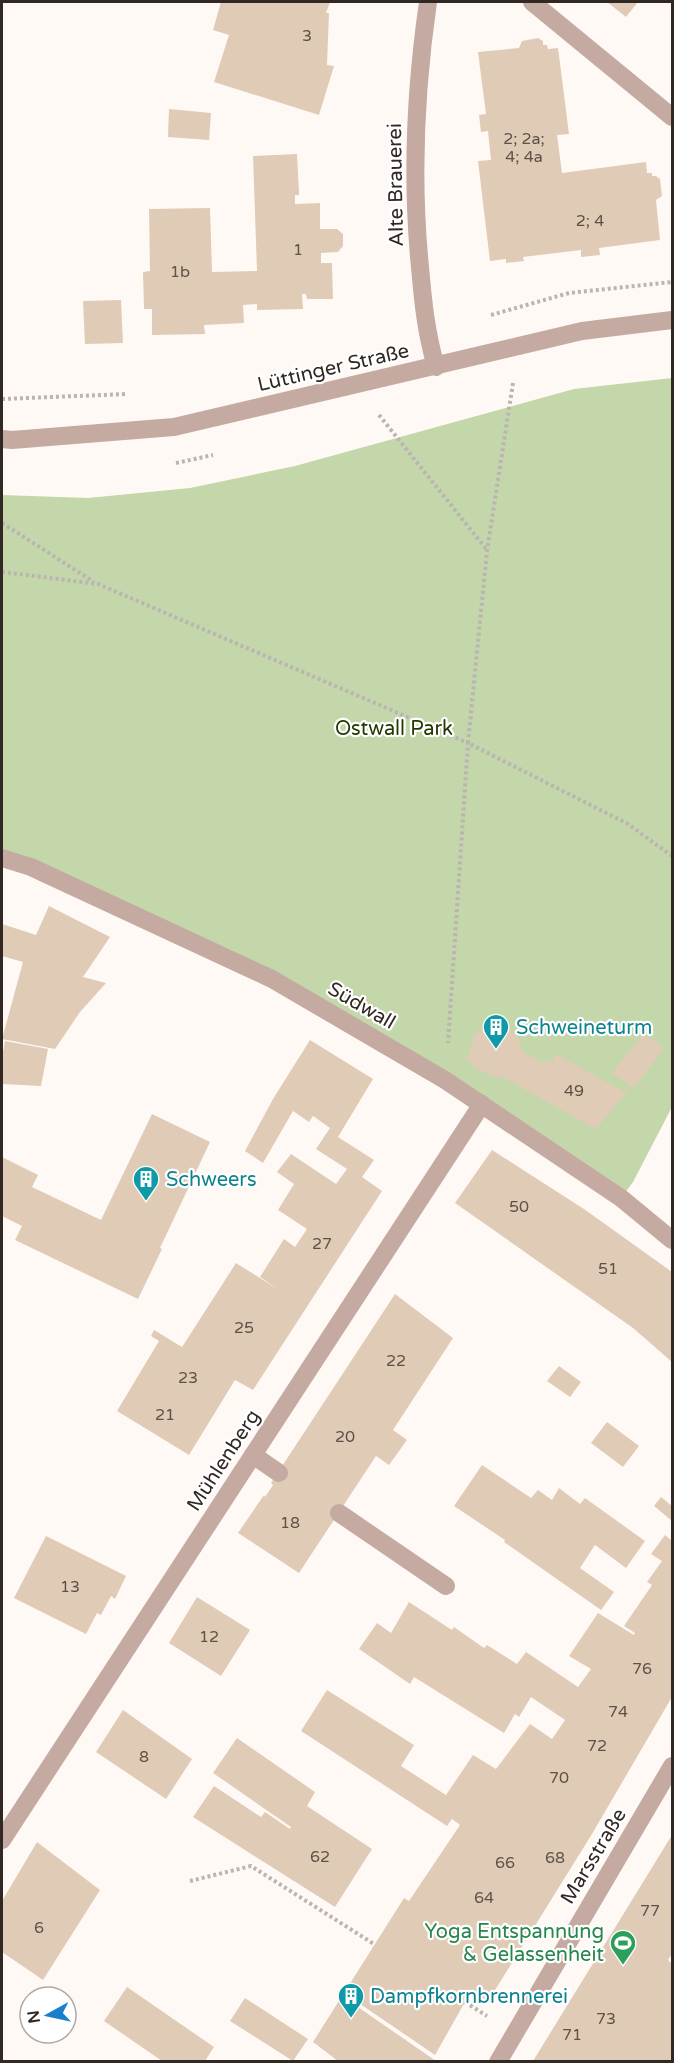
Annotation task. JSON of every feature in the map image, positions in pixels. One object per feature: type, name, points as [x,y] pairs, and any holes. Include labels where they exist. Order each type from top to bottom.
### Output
[{"type":"street","name":"Alte Brauerei","points":[[428,2],[419,69],[414,166],[417,241],[426,334],[436,367]]},
{"type":"street","points":[[532,2],[672,117]]},
{"type":"street","name":"Lüttinger Straße","points":[[2,439],[174,427],[582,331],[672,320]]},
{"type":"street","name":"Südwall","points":[[2,858],[31,867],[272,979],[482,1104],[621,1198],[672,1240]]},
{"type":"street","name":"Mühlenberg","points":[[2,1840],[482,1104]]},
{"type":"street","points":[[253,1455],[279,1473]]},
{"type":"street","points":[[339,1513],[446,1586]]},
{"type":"street","name":"Marsstraße","points":[[498,2061],[672,1766]]},
{"type":"path","points":[[481,318],[569,292],[672,282]]},
{"type":"path","points":[[445,1080],[468,743],[487,551],[513,383]]},
{"type":"path","points":[[2,399],[130,394]]},
{"type":"path","points":[[379,415],[487,551]]},
{"type":"path","points":[[2,523],[98,584],[468,743],[628,824],[672,856]]},
{"type":"path","points":[[2,572],[98,584]]},
{"type":"path","points":[[190,1881],[251,1866],[374,1944]]},
{"type":"green space","name":"Ostwall Park","points":[[672,378],[672,1107],[633,1182],[621,1198],[272,979],[2,858],[2,495],[88,498],[190,488],[295,466],[574,389]]},
{"type":"building","points":[[221,2],[330,2],[326,13],[329,13],[327,65],[334,66],[319,115],[214,82],[229,35],[213,30]]},
{"type":"building","points":[[607,2],[638,2],[626,17]]},
{"type":"building","points":[[538,38],[543,41],[543,45],[547,45],[548,49],[558,48],[569,134],[557,135],[562,173],[646,162],[647,173],[652,173],[652,176],[660,179],[662,196],[656,200],[660,240],[599,248],[600,255],[581,257],[581,250],[523,257],[524,261],[506,263],[506,259],[490,261],[478,161],[491,160],[488,131],[481,132],[479,115],[486,114],[478,52],[519,48],[522,41]]},
{"type":"building","points":[[169,109],[211,113],[209,140],[168,137]]},
{"type":"building","points":[[297,154],[299,195],[295,195],[295,204],[320,203],[320,229],[337,229],[343,234],[343,246],[338,252],[321,253],[321,263],[332,263],[333,299],[307,299],[306,294],[302,294],[303,309],[257,310],[257,304],[243,305],[244,323],[204,325],[205,334],[152,335],[152,309],[144,309],[143,272],[150,271],[149,209],[210,208],[212,272],[257,271],[253,156]]},
{"type":"building","points":[[121,300],[123,343],[85,344],[83,301]]},
{"type":"building","points":[[49,906],[110,937],[83,977],[106,983],[80,1012],[55,1049],[2,1039],[23,962],[2,956],[2,924],[36,935]]},
{"type":"building","points":[[492,1023],[510,1028],[519,1040],[522,1052],[544,1063],[547,1059],[552,1062],[556,1054],[624,1092],[626,1089],[628,1091],[596,1129],[501,1076],[499,1079],[470,1065],[472,1062],[465,1058],[470,1052],[473,1037],[479,1030]]},
{"type":"building","points":[[643,1034],[664,1048],[634,1088],[612,1073]]},
{"type":"building","points":[[310,1040],[373,1079],[338,1137],[374,1160],[362,1177],[382,1191],[253,1390],[235,1380],[189,1455],[117,1411],[159,1341],[151,1336],[154,1330],[182,1347],[236,1263],[279,1290],[260,1277],[284,1239],[295,1247],[307,1229],[278,1210],[294,1184],[277,1172],[291,1154],[336,1184],[347,1169],[316,1149],[330,1128],[313,1116],[309,1122],[293,1111],[263,1163],[245,1151],[273,1099]]},
{"type":"building","points":[[5,1041],[48,1049],[41,1086],[2,1084],[2,1051]]},
{"type":"building","name":"Schweers","points":[[152,1114],[210,1142],[138,1299],[15,1240],[22,1226],[2,1216],[2,1157],[38,1175],[32,1187],[101,1220]]},
{"type":"building","points":[[492,1150],[584,1209],[672,1272],[672,1362],[633,1328],[455,1203]]},
{"type":"building","points":[[395,1294],[453,1338],[393,1430],[407,1440],[389,1465],[376,1456],[299,1573],[238,1533],[273,1485],[271,1483]]},
{"type":"building","points":[[559,1366],[581,1382],[570,1397],[547,1381]]},
{"type":"building","points":[[607,1422],[639,1446],[623,1467],[591,1443]]},
{"type":"building","points":[[482,1465],[531,1498],[538,1490],[552,1500],[559,1488],[580,1504],[585,1498],[645,1541],[626,1568],[595,1545],[580,1568],[614,1592],[601,1610],[454,1506]]},
{"type":"building","points":[[661,1497],[672,1506],[672,1521],[654,1506]]},
{"type":"building","points":[[665,1535],[672,1541],[672,1697],[592,1834],[487,2003],[472,1993],[435,2055],[344,1993],[404,1898],[409,1901],[460,1825],[452,1819],[447,1826],[301,1731],[327,1690],[414,1745],[401,1766],[446,1795],[473,1755],[496,1769],[530,1724],[552,1739],[565,1720],[531,1697],[519,1717],[515,1714],[504,1733],[414,1677],[410,1684],[359,1649],[377,1623],[391,1633],[409,1602],[452,1630],[454,1627],[484,1648],[487,1645],[517,1664],[526,1652],[578,1687],[591,1669],[569,1656],[598,1613],[634,1635],[635,1633],[624,1626],[652,1585],[647,1582],[662,1561],[651,1554]]},
{"type":"building","points":[[46,1536],[126,1576],[115,1599],[111,1596],[101,1615],[97,1613],[86,1634],[14,1598]]},
{"type":"building","points":[[197,1597],[250,1630],[221,1676],[169,1643]]},
{"type":"building","points":[[123,1710],[192,1759],[166,1799],[96,1752]]},
{"type":"building","points":[[237,1738],[315,1792],[307,1806],[372,1849],[335,1907],[193,1817],[214,1786],[261,1817],[265,1812],[290,1829],[291,1827],[213,1773]]},
{"type":"building","points":[[672,1835],[672,1954],[668,1960],[672,1964],[672,2061],[533,2061]]},
{"type":"building","points":[[37,1842],[100,1890],[43,1980],[2,1952],[2,1901]]},
{"type":"building","points":[[127,1987],[214,2047],[205,2061],[162,2061],[104,2021]]},
{"type":"building","name":"Dampfkornbrennerei","points":[[342,1996],[436,2061],[338,2061],[313,2042]]},
{"type":"building","points":[[245,1998],[308,2039],[293,2061],[230,2021]]},
{"type":"place","name":"Schweineturm","points":[[496,1050]]},
{"type":"place","name":"Schweers","points":[[146,1202]]},
{"type":"place","name":"Yoga Entspannung & Gelassenheit","points":[[623,1966]]},
{"type":"place","name":"Dampfkornbrennerei","points":[[351,2019]]}]
